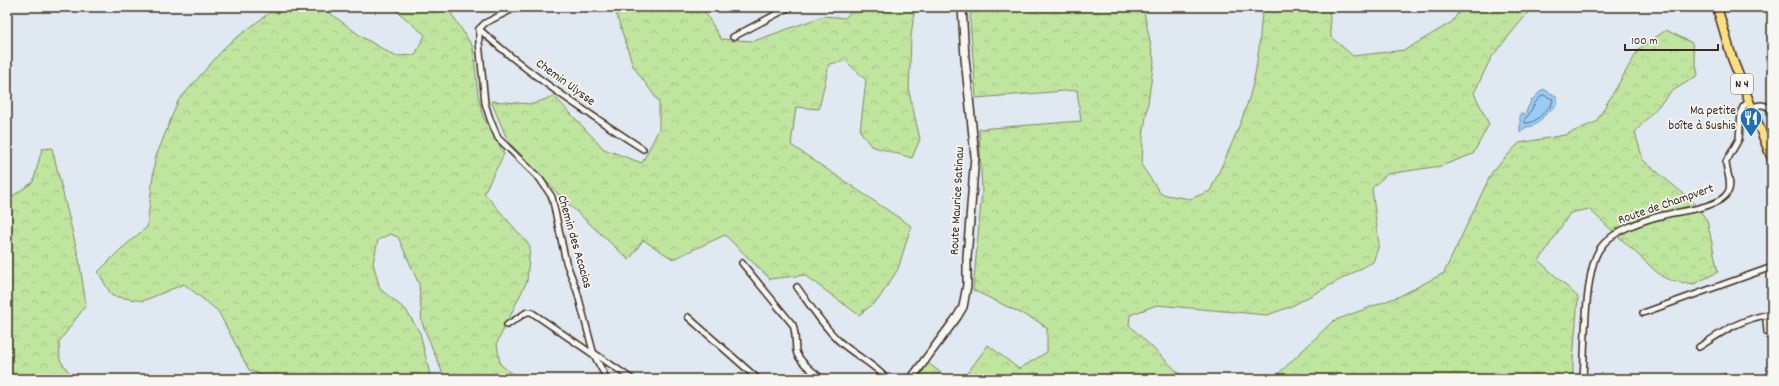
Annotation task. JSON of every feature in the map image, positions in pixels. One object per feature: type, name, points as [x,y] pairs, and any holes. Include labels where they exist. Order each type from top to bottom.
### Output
[{"type":"main road","name":"Route Maurice Satinau","points":[[911,379],[963,307],[967,284],[967,257],[975,156],[965,58],[962,7]]},
{"type":"main road","name":"N 4","points":[[1717,7],[1732,58],[1772,159]]},
{"type":"street","points":[[479,29],[485,23],[517,7]]},
{"type":"street","points":[[733,37],[790,7]]},
{"type":"street","name":"Chemin Ulysse","points":[[479,29],[502,50],[556,90],[643,149]]},
{"type":"street","name":"Chemin des Acacias","points":[[479,29],[485,103],[490,119],[498,138],[540,179],[552,197],[566,262],[577,291],[594,354],[606,379]]},
{"type":"street","points":[[1750,104],[1763,104],[1772,111]]},
{"type":"street","name":"Route de Champvert","points":[[1582,379],[1589,285],[1598,251],[1608,239],[1629,227],[1663,215],[1706,206],[1721,199],[1727,194],[1730,189],[1730,183],[1726,162],[1738,144],[1741,112],[1743,107],[1750,104]]},
{"type":"street","points":[[742,263],[793,325],[796,333],[796,349],[798,356],[822,379]]},
{"type":"street","points":[[1643,313],[1772,267]]},
{"type":"street","points":[[797,287],[826,328],[838,340],[866,360],[887,379]]},
{"type":"street","points":[[507,325],[527,312],[531,312],[632,379]]},
{"type":"street","points":[[1772,314],[1766,321],[1767,332],[1772,334]]},
{"type":"street","points":[[1699,347],[1737,323],[1752,317],[1772,314]]},
{"type":"street","points":[[688,317],[758,379]]},
{"type":"street","points":[[1720,379],[1726,377],[1732,379]]},
{"type":"shaded area","points":[[1758,102],[1765,103],[1772,110],[1772,166],[1748,105]]},
{"type":"green space","points":[[277,7],[322,7],[362,37],[395,56],[415,55],[425,35],[392,7],[447,7],[473,47],[478,95],[483,117],[504,154],[484,193],[530,246],[527,281],[497,343],[500,364],[518,379],[445,379],[422,323],[419,284],[398,237],[390,234],[378,240],[373,263],[380,289],[406,310],[420,333],[431,379],[272,379],[249,370],[218,311],[184,284],[143,301],[112,296],[98,272],[120,250],[147,227],[155,159],[178,101],[227,45]]},
{"type":"green space","points":[[614,7],[702,7],[721,39],[754,41],[824,16],[845,18],[855,7],[915,7],[911,36],[909,92],[920,139],[912,158],[871,146],[860,131],[866,80],[846,61],[829,64],[819,109],[796,107],[791,145],[911,226],[898,269],[878,300],[859,315],[804,275],[770,279],[725,235],[673,259],[643,240],[629,260],[565,201],[508,141],[491,101],[533,104],[554,96],[604,149],[642,163],[659,129],[659,102],[633,66]]},
{"type":"green space","points":[[971,7],[1143,7],[1154,61],[1143,137],[1142,166],[1161,194],[1190,199],[1210,191],[1245,112],[1254,79],[1258,56],[1262,13],[1258,7],[1329,7],[1331,37],[1353,56],[1405,50],[1452,22],[1462,7],[1529,7],[1530,10],[1491,58],[1474,93],[1489,124],[1473,154],[1441,166],[1387,174],[1372,188],[1379,245],[1373,262],[1290,307],[1267,315],[1157,305],[1130,315],[1129,325],[1185,379],[963,379],[988,345],[1019,369],[1047,352],[1047,328],[1037,321],[973,290],[982,192],[979,129],[1081,121],[1077,90],[976,98],[970,20]]},
{"type":"green space","points":[[1666,30],[1692,43],[1698,75],[1671,92],[1635,132],[1643,160],[1691,200],[1707,220],[1718,272],[1694,284],[1672,281],[1661,276],[1589,209],[1570,213],[1539,261],[1578,297],[1573,379],[1273,379],[1333,321],[1400,296],[1444,273],[1492,172],[1519,143],[1565,135],[1596,122],[1639,49]]},
{"type":"green space","points":[[52,148],[79,259],[86,305],[59,342],[60,360],[74,379],[7,379],[7,200],[33,182],[42,149]]},
{"type":"green space","points":[[928,363],[949,379],[918,379]]},
{"type":"water","points":[[1543,89],[1556,96],[1558,102],[1555,107],[1538,123],[1530,127],[1526,127],[1520,133],[1520,114],[1525,114],[1531,101]]},
{"type":"place","name":"Ma petite boîte à Sushis","points":[[1751,138]]}]
